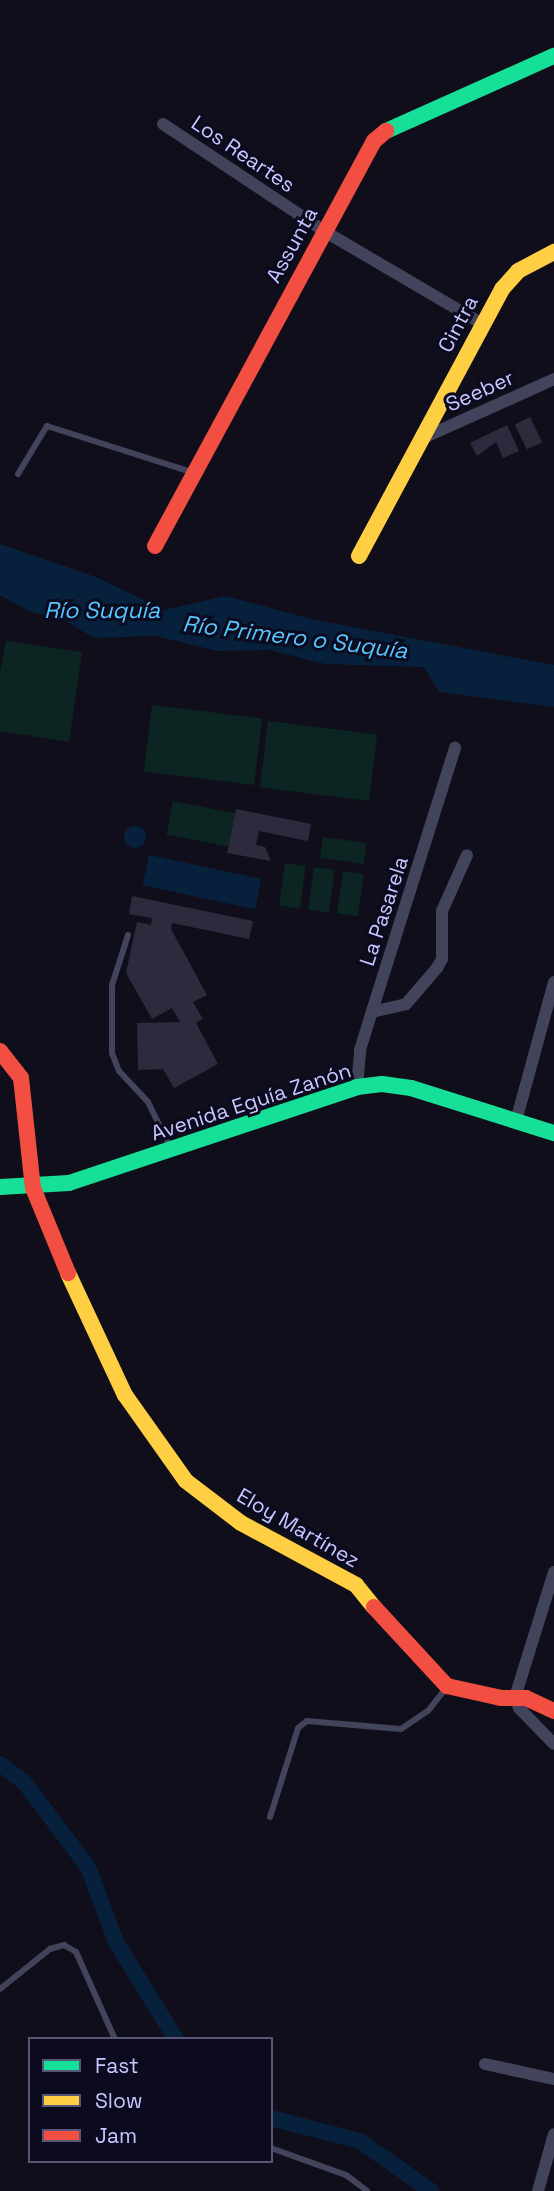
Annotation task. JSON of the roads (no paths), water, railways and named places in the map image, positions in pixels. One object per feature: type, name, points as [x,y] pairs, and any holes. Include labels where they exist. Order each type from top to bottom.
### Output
[{"type":"street","name":"Assunta","points":[[155,546],[191,472],[380,134],[554,56]]},
{"type":"street","name":"Los Reartes","points":[[163,124],[324,230],[481,323]]},
{"type":"street","name":"Cintra","points":[[359,556],[481,323],[510,278],[554,252]]},
{"type":"street","name":"Seeber","points":[[423,438],[554,379]]},
{"type":"street","name":"La Pasarela","points":[[357,1087],[360,1051],[455,748]]},
{"type":"street","points":[[372,1012],[406,1004],[437,968],[442,959],[442,911],[467,855]]},
{"type":"street","points":[[516,1121],[554,982]]},
{"type":"street","name":"Eloy Martínez","points":[[0,1051],[21,1078],[24,1089],[33,1188],[125,1395],[168,1460],[186,1481],[241,1523],[356,1585],[406,1646],[447,1686]]},
{"type":"street","name":"Avenida Eguía Zanón","points":[[0,1187],[33,1188],[69,1183],[357,1087],[382,1084],[411,1088],[554,1133]]},
{"type":"street","points":[[554,1572],[515,1697],[519,1708],[554,1744]]},
{"type":"street","points":[[447,1686],[501,1698],[515,1697],[554,1711]]},
{"type":"street","points":[[485,2064],[554,2080]]},
{"type":"street","points":[[538,2191],[554,2134]]},
{"type":"lane","points":[[18,474],[47,426],[191,472]]},
{"type":"lane","points":[[128,935],[112,985],[112,1053],[119,1071],[148,1102],[172,1150]]},
{"type":"lane","points":[[270,1817],[298,1728],[307,1721],[401,1729],[428,1711],[447,1686]]},
{"type":"lane","points":[[0,1989],[50,1949],[64,1945],[76,1952],[114,2037]]},
{"type":"lane","points":[[273,2149],[340,2172],[367,2191]]},
{"type":"water","name":"Río Suquía","points":[[0,544],[96,577],[164,610],[226,596],[315,620],[554,665],[554,707],[439,692],[424,667],[325,664],[270,650],[218,651],[155,636],[94,638],[64,620],[31,612],[0,595]]},
{"type":"water","points":[[135,826],[143,829],[146,837],[143,845],[135,848],[127,845],[124,837],[127,829]]},
{"type":"water","points":[[149,855],[261,879],[255,909],[143,885]]},
{"type":"waterway","points":[[0,1764],[25,1783],[88,1867],[116,1942],[175,2037]]},
{"type":"waterway","points":[[273,2119],[360,2141],[431,2191]]},
{"type":"water label","name":"Río Primero o Suquía","points":[[295,637]]}]
